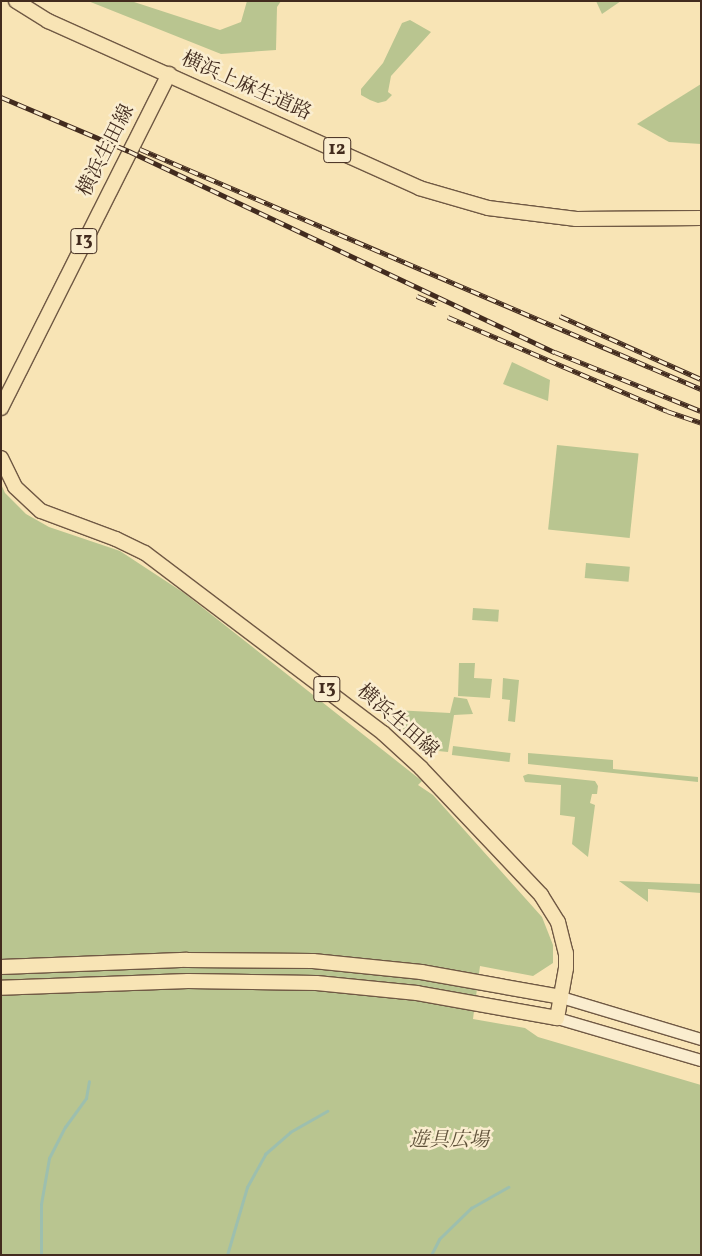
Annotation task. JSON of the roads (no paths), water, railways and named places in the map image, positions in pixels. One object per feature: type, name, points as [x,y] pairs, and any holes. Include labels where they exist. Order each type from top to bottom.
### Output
[{"type":"main road","name":"横浜上麻生道路","points":[[16,1],[48,21],[419,188],[488,208],[576,219],[701,218]]},
{"type":"main road","name":"横浜生田線","points":[[1,408],[169,74]]},
{"type":"main road","name":"横浜生田線","points":[[1,458],[15,487],[41,511],[116,538],[145,553],[360,714],[421,768],[550,907],[558,922],[566,953],[557,1018]]},
{"type":"main road","points":[[1,967],[187,960],[313,962],[412,971],[561,997]]},
{"type":"main road","points":[[1,988],[188,981],[316,983],[417,993],[557,1018]]},
{"type":"street","points":[[561,997],[701,1039]]},
{"type":"street","points":[[557,1018],[701,1060]]},
{"type":"waterway","points":[[41,1255],[41,1204],[49,1158],[65,1127],[86,1098],[89,1081]]},
{"type":"waterway","points":[[227,1255],[247,1187],[265,1154],[290,1132],[327,1111]]},
{"type":"waterway","points":[[431,1255],[439,1239],[471,1208],[508,1187]]},
{"type":"railway","points":[[1,97],[129,151],[555,352],[701,411]]},
{"type":"railway","points":[[140,149],[701,389]]},
{"type":"railway","points":[[417,296],[436,304]]},
{"type":"railway","points":[[560,316],[701,379]]},
{"type":"railway","points":[[448,317],[667,411],[701,423]]},
{"type":"park label","name":"遊具広場","points":[[449,1141]]}]
